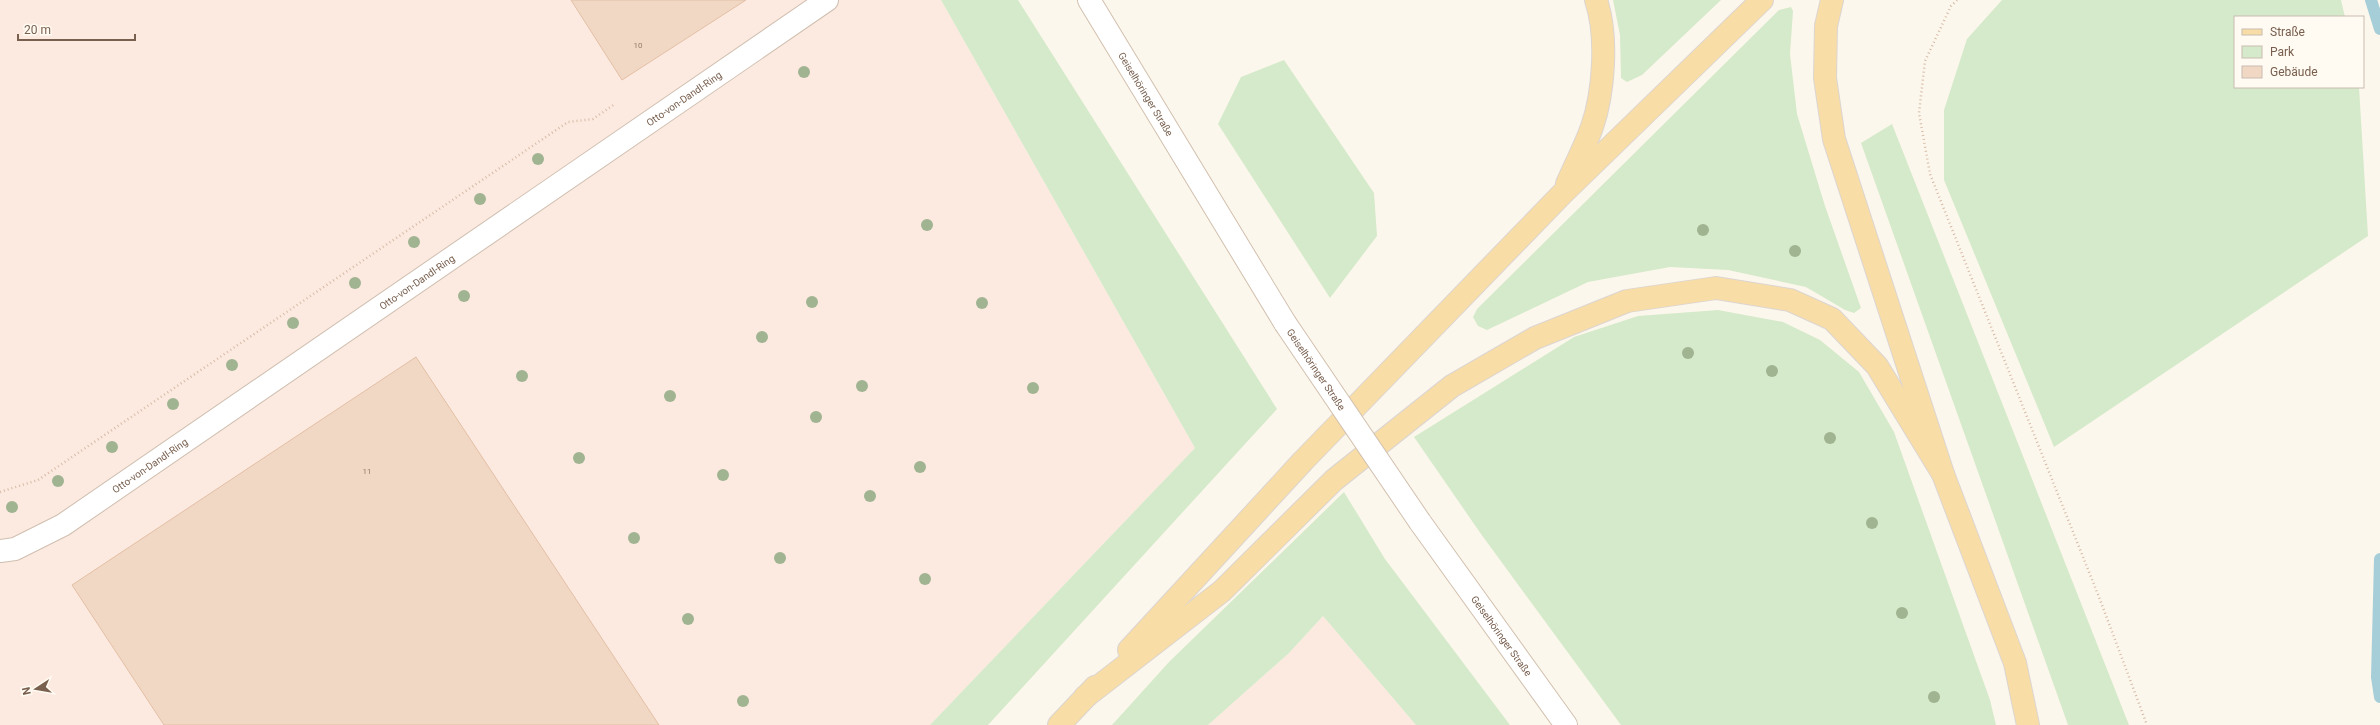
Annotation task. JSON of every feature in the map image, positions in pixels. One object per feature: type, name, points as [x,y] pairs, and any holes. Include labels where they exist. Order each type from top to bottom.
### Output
[{"type":"main road","points":[[1562,194],[1592,127],[1598,103],[1602,72],[1603,40],[1596,0]]},
{"type":"main road","points":[[1059,725],[1303,461],[1562,194],[1762,0]]},
{"type":"main road","points":[[1832,0],[1826,26],[1825,78],[1834,139],[1943,474],[2015,663],[2028,725]]},
{"type":"main road","points":[[1085,697],[1222,591],[1334,480],[1452,386],[1535,338],[1626,302],[1716,288],[1790,300],[1832,319],[1877,366],[1943,474]]},
{"type":"street","name":"Otto-von-Dandl-Ring","points":[[0,551],[15,549],[63,525],[827,0]]},
{"type":"street","name":"Geiselhöringer Straße","points":[[1090,0],[1285,323],[1420,522],[1566,725]]},
{"type":"path","points":[[1957,0],[1951,6],[1925,62],[1919,113],[1930,174],[2099,597],[2147,725]]},
{"type":"path","points":[[0,492],[38,480],[568,122],[594,119],[619,101]]},
{"type":"shaded area","points":[[0,0],[941,0],[1195,448],[930,725],[0,725]]},
{"type":"shaded area","points":[[1323,616],[1416,725],[1208,725],[1289,653]]},
{"type":"green space","points":[[941,0],[1018,0],[1277,409],[988,725],[930,725],[1195,448]]},
{"type":"green space","points":[[1613,0],[1721,0],[1642,75],[1627,82],[1621,78],[1620,35]]},
{"type":"green space","points":[[2002,0],[2341,0],[2345,16],[2234,16],[2234,88],[2359,88],[2368,236],[2054,447],[1944,180],[1944,110],[1967,39]]},
{"type":"green space","points":[[1791,7],[1793,11],[1790,54],[1797,114],[1825,206],[1861,308],[1854,313],[1845,310],[1806,287],[1728,270],[1670,267],[1588,282],[1487,330],[1478,326],[1473,317],[1477,309],[1779,10]]},
{"type":"green space","points":[[1284,60],[1374,193],[1377,236],[1330,298],[1218,124],[1241,77]]},
{"type":"green space","points":[[1892,124],[2129,725],[2068,725],[1861,143]]},
{"type":"green space","points":[[1718,310],[1783,322],[1820,340],[1859,372],[1894,432],[1990,700],[1996,725],[1621,725],[1481,534],[1414,437],[1574,337],[1638,316]]},
{"type":"green space","points":[[1344,492],[1385,559],[1510,725],[1416,725],[1323,616],[1289,653],[1208,725],[1112,725],[1169,662]]},
{"type":"building","points":[[571,0],[746,0],[622,80]]},
{"type":"building","points":[[416,357],[659,725],[164,725],[72,585]]},
{"type":"waterway","points":[[2371,0],[2380,29]]},
{"type":"waterway","points":[[2380,559],[2377,677],[2380,697]]}]
